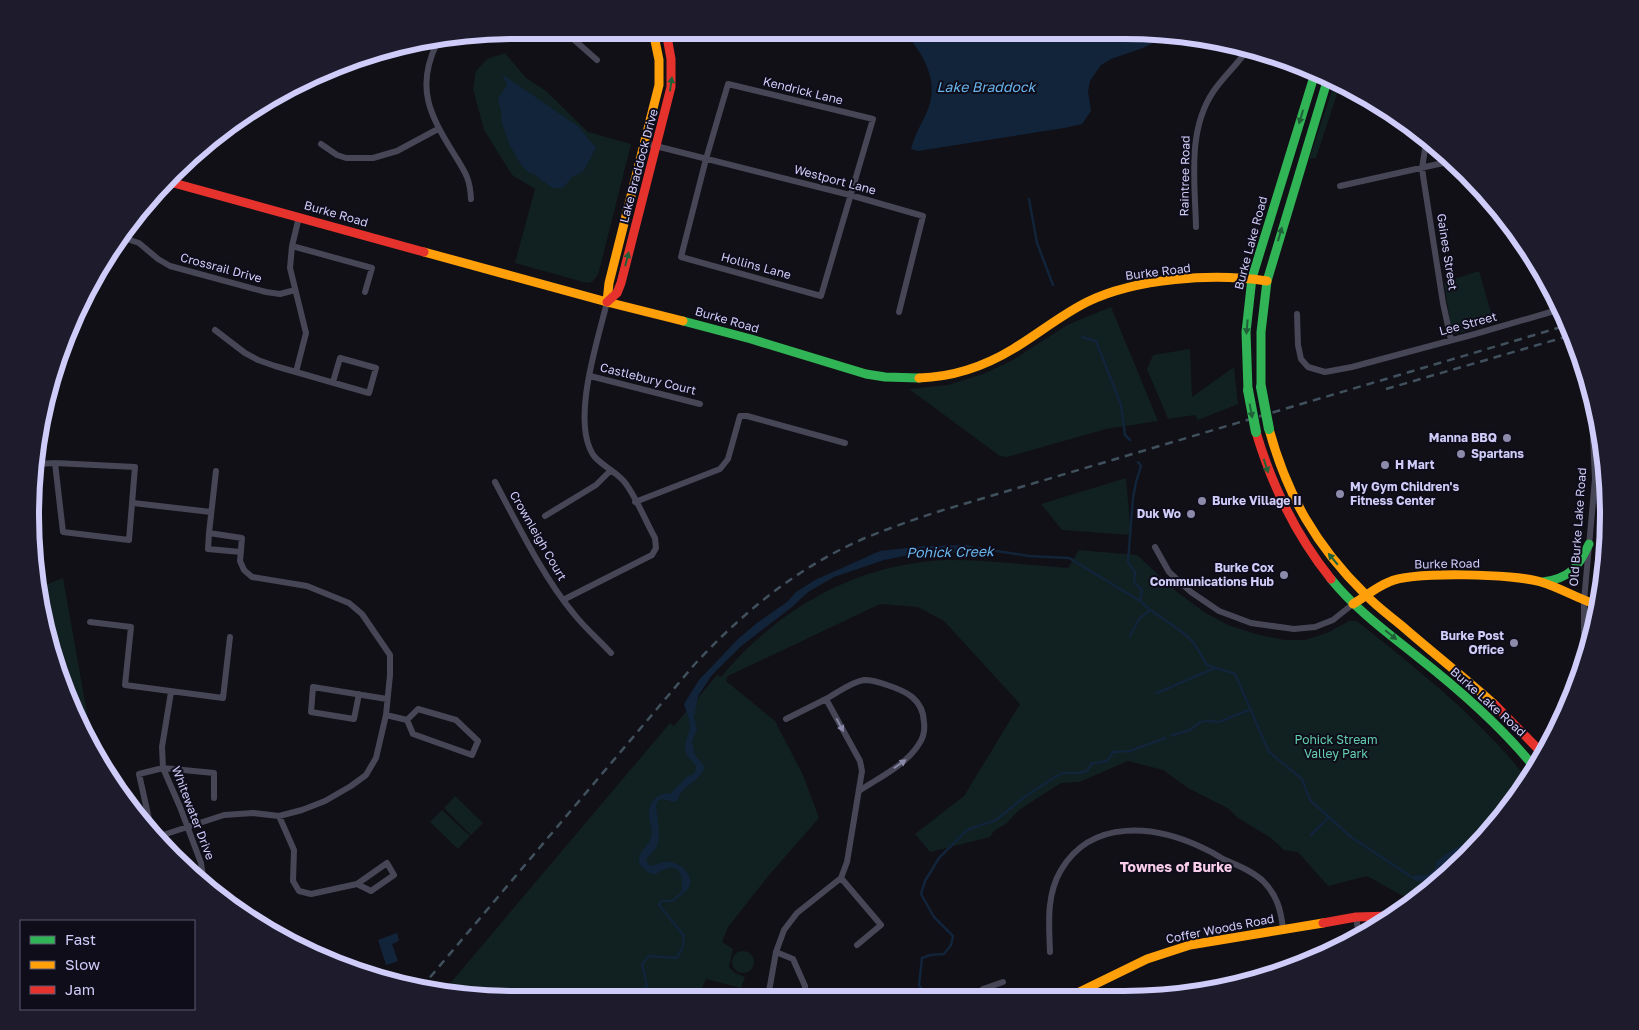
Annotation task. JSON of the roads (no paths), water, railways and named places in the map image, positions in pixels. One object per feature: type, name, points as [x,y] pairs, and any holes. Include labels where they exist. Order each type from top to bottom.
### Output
[{"type":"main road","name":"Lake Braddock Drive","points":[[608,302],[609,283],[656,100],[660,72],[655,39]]},
{"type":"main road","name":"Lake Braddock Drive","points":[[608,302],[617,293],[621,284],[670,95],[673,72],[668,39]]},
{"type":"main road","name":"Burke Lake Road","points":[[1313,78],[1252,278],[1246,332],[1248,390],[1256,432],[1270,477],[1296,531],[1318,564],[1353,604],[1475,704],[1514,741],[1531,762]]},
{"type":"main road","name":"Burke Lake Road","points":[[1326,84],[1267,281],[1261,332],[1261,387],[1269,429],[1287,482],[1307,523],[1330,556],[1365,595],[1490,701],[1539,748]]},
{"type":"main road","name":"Burke Road","points":[[173,183],[608,302],[751,339],[866,374],[889,378],[919,378],[956,374],[988,363],[1012,350],[1079,307],[1117,290],[1152,282],[1234,277],[1267,281]]},
{"type":"main road","points":[[1541,582],[1550,582],[1570,574],[1580,564],[1588,544]]},
{"type":"main road","name":"Burke Road","points":[[1353,604],[1390,581],[1425,575],[1514,577],[1541,582],[1592,603]]},
{"type":"main road","name":"Coffer Woods Road","points":[[1080,991],[1148,959],[1178,948],[1356,917],[1380,916]]},
{"type":"street","points":[[574,39],[597,60]]},
{"type":"street","points":[[436,46],[428,68],[426,87],[431,115],[469,179],[472,200]]},
{"type":"street","name":"Raintree Road","points":[[1196,227],[1195,151],[1200,122],[1214,92],[1244,54]]},
{"type":"street","name":"Kendrick Lane","points":[[706,159],[728,84],[872,119],[850,195]]},
{"type":"street","points":[[321,144],[337,155],[346,158],[373,158],[397,151],[438,129]]},
{"type":"street","name":"Westport Lane","points":[[644,142],[850,195],[923,216],[899,312]]},
{"type":"street","name":"Gaines Street","points":[[1425,147],[1422,168],[1443,303],[1452,340]]},
{"type":"street","name":"Hollins Lane","points":[[706,159],[681,257],[821,296],[850,195]]},
{"type":"street","points":[[1340,186],[1444,163]]},
{"type":"street","points":[[296,372],[306,334],[290,268],[292,246],[299,217]]},
{"type":"street","name":"Crossrail Drive","points":[[127,239],[139,243],[170,266],[266,292],[280,294],[294,290]]},
{"type":"street","points":[[292,246],[372,268],[365,292]]},
{"type":"street","name":"Lake Braddock Drive","points":[[608,302],[585,398],[586,435],[595,456],[610,470]]},
{"type":"street","name":"Lee Street","points":[[1297,314],[1299,353],[1308,367],[1325,372],[1381,359],[1554,311]]},
{"type":"street","points":[[215,330],[244,353],[275,366],[369,393],[376,368],[340,358],[333,382]]},
{"type":"street","name":"Castlebury Court","points":[[590,376],[700,404]]},
{"type":"street","points":[[635,502],[720,469],[728,459],[740,416],[747,416],[845,443]]},
{"type":"street","name":"Old Burke Lake Road","points":[[1584,638],[1584,601],[1595,479],[1593,432]]},
{"type":"street","points":[[42,464],[55,463],[135,467],[128,540],[63,532],[55,463]]},
{"type":"street","points":[[545,516],[596,485],[610,470]]},
{"type":"street","name":"Crownleigh Court","points":[[563,600],[652,555],[656,548],[655,538],[626,484],[610,470]]},
{"type":"street","points":[[216,471],[208,549],[241,552]]},
{"type":"street","name":"Crownleigh Court","points":[[495,482],[533,551],[563,600],[574,616],[611,653]]},
{"type":"street","points":[[133,502],[211,512]]},
{"type":"street","points":[[163,835],[224,814],[253,813],[280,816],[326,801],[366,775],[376,758],[386,715],[390,655],[362,614],[350,603],[306,586],[252,577],[244,570],[240,560],[242,538],[209,533]]},
{"type":"street","name":"Burke Road","points":[[1155,548],[1169,572],[1191,592],[1219,611],[1251,623],[1294,629],[1315,627],[1333,620],[1353,604]]},
{"type":"street","points":[[90,622],[131,627],[125,685],[223,698],[230,637]]},
{"type":"street","points":[[786,719],[858,681],[876,681],[903,690],[913,696],[924,716],[925,731],[917,747],[906,760],[859,791]]},
{"type":"street","points":[[359,694],[354,719],[311,712],[313,687],[359,694],[386,699]]},
{"type":"street","name":"Whitewater Drive","points":[[171,692],[162,748],[162,768],[188,826],[201,863],[203,874]]},
{"type":"street","points":[[769,991],[780,938],[792,918],[815,897],[841,878],[847,862],[862,771],[860,761],[826,699]]},
{"type":"street","points":[[418,708],[456,720],[478,742],[472,755],[413,734],[407,720],[418,708]]},
{"type":"street","points":[[386,715],[407,720]]},
{"type":"street","points":[[150,819],[139,774],[162,768],[214,773],[214,798]]},
{"type":"street","points":[[280,816],[294,850],[293,881],[298,891],[311,894],[357,884],[387,863],[394,875],[372,891],[357,884]]},
{"type":"street","points":[[1050,952],[1049,910],[1060,871],[1081,845],[1104,835],[1127,830],[1154,833],[1195,845],[1252,873],[1263,881],[1278,901],[1283,929]]},
{"type":"street","points":[[841,878],[881,926],[857,945]]},
{"type":"street","points":[[1356,917],[1358,929]]},
{"type":"street","points":[[776,952],[793,960],[805,986],[805,991]]},
{"type":"street","points":[[984,991],[983,989],[1003,982]]},
{"type":"water","name":"Lake Braddock","points":[[910,39],[1159,40],[1111,59],[1101,65],[1090,81],[1088,91],[1091,111],[1082,124],[918,151],[911,149],[926,114],[932,91],[928,70]]},
{"type":"water","points":[[502,74],[579,127],[596,148],[584,170],[573,176],[563,188],[552,188],[534,174],[528,172],[521,165],[509,144],[501,120],[502,116],[498,98],[507,85]]},
{"type":"water","points":[[967,545],[978,548],[964,553],[945,552],[909,555],[884,560],[834,577],[808,592],[792,607],[740,647],[712,675],[698,696],[694,717],[697,730],[692,741],[695,755],[705,767],[702,773],[682,791],[678,800],[675,802],[662,799],[658,801],[656,806],[659,833],[658,844],[646,861],[650,866],[668,862],[682,867],[690,879],[689,887],[681,896],[681,874],[675,868],[662,870],[654,874],[643,868],[639,859],[640,854],[649,843],[652,833],[649,814],[651,804],[655,798],[670,794],[687,777],[695,773],[696,766],[686,754],[685,745],[690,729],[684,704],[699,680],[738,639],[787,602],[796,592],[815,580],[880,551],[923,546]]},
{"type":"water","points":[[1470,843],[1461,852],[1450,858],[1439,872],[1428,881],[1416,881],[1409,876],[1427,875],[1435,869],[1436,862],[1451,851]]},
{"type":"water","points":[[397,933],[399,941],[392,944],[398,961],[386,965],[378,940]]},
{"type":"waterway","points":[[1029,199],[1037,243],[1053,285]]},
{"type":"waterway","points":[[1082,337],[1096,341],[1121,405],[1125,435],[1130,440]]},
{"type":"waterway","points":[[1138,462],[1141,466],[1133,498],[1128,562],[1135,572],[1134,582],[1142,590],[1140,601]]},
{"type":"waterway","name":"Pohick Creek","points":[[977,548],[1029,556],[1069,558],[1140,601],[1178,629],[1193,642],[1207,665],[1235,674],[1269,752],[1302,779],[1310,800],[1351,837],[1410,876]]},
{"type":"waterway","points":[[1130,636],[1139,619],[1149,611]]},
{"type":"waterway","points":[[1157,693],[1215,668]]},
{"type":"waterway","points":[[1172,735],[1190,730],[1200,722],[1219,722],[1251,709]]},
{"type":"waterway","points":[[924,991],[919,985],[922,958],[930,955],[944,954],[951,945],[953,936],[934,917],[921,894],[925,881],[939,858],[967,830],[996,820],[1023,798],[1055,777],[1063,773],[1087,771],[1092,763],[1107,761],[1113,752],[1130,751],[1165,738]]},
{"type":"waterway","points":[[1311,835],[1329,817]]},
{"type":"waterway","name":"Pohick Creek","points":[[641,991],[647,986],[642,964],[649,956],[677,958],[683,946],[684,936],[659,905],[661,901],[672,901],[682,893]]},
{"type":"waterway","name":"Pohick Creek","points":[[622,991],[636,991]]},
{"type":"railway","points":[[426,983],[694,665],[752,609],[794,577],[817,563],[865,538],[940,511],[1561,327]]},
{"type":"railway","points":[[1386,389],[1565,337]]},
{"type":"place","name":"Manna BBQ","points":[[1507,438]]},
{"type":"place","name":"Spartans","points":[[1461,454]]},
{"type":"place","name":"H Mart","points":[[1385,465]]},
{"type":"place","name":"My Gym Children's Fitness Center","points":[[1340,494]]},
{"type":"place","name":"Burke Village II","points":[[1202,501]]},
{"type":"place","name":"Duk Wo","points":[[1191,514]]},
{"type":"place","name":"Burke Cox Communications Hub","points":[[1284,575]]},
{"type":"place","name":"Burke Post Office","points":[[1514,643]]},
{"type":"district","name":"Townes of Burke","points":[[1176,867]]},
{"type":"park label","name":"Pohick Stream Valley Park","points":[[1336,747]]}]
